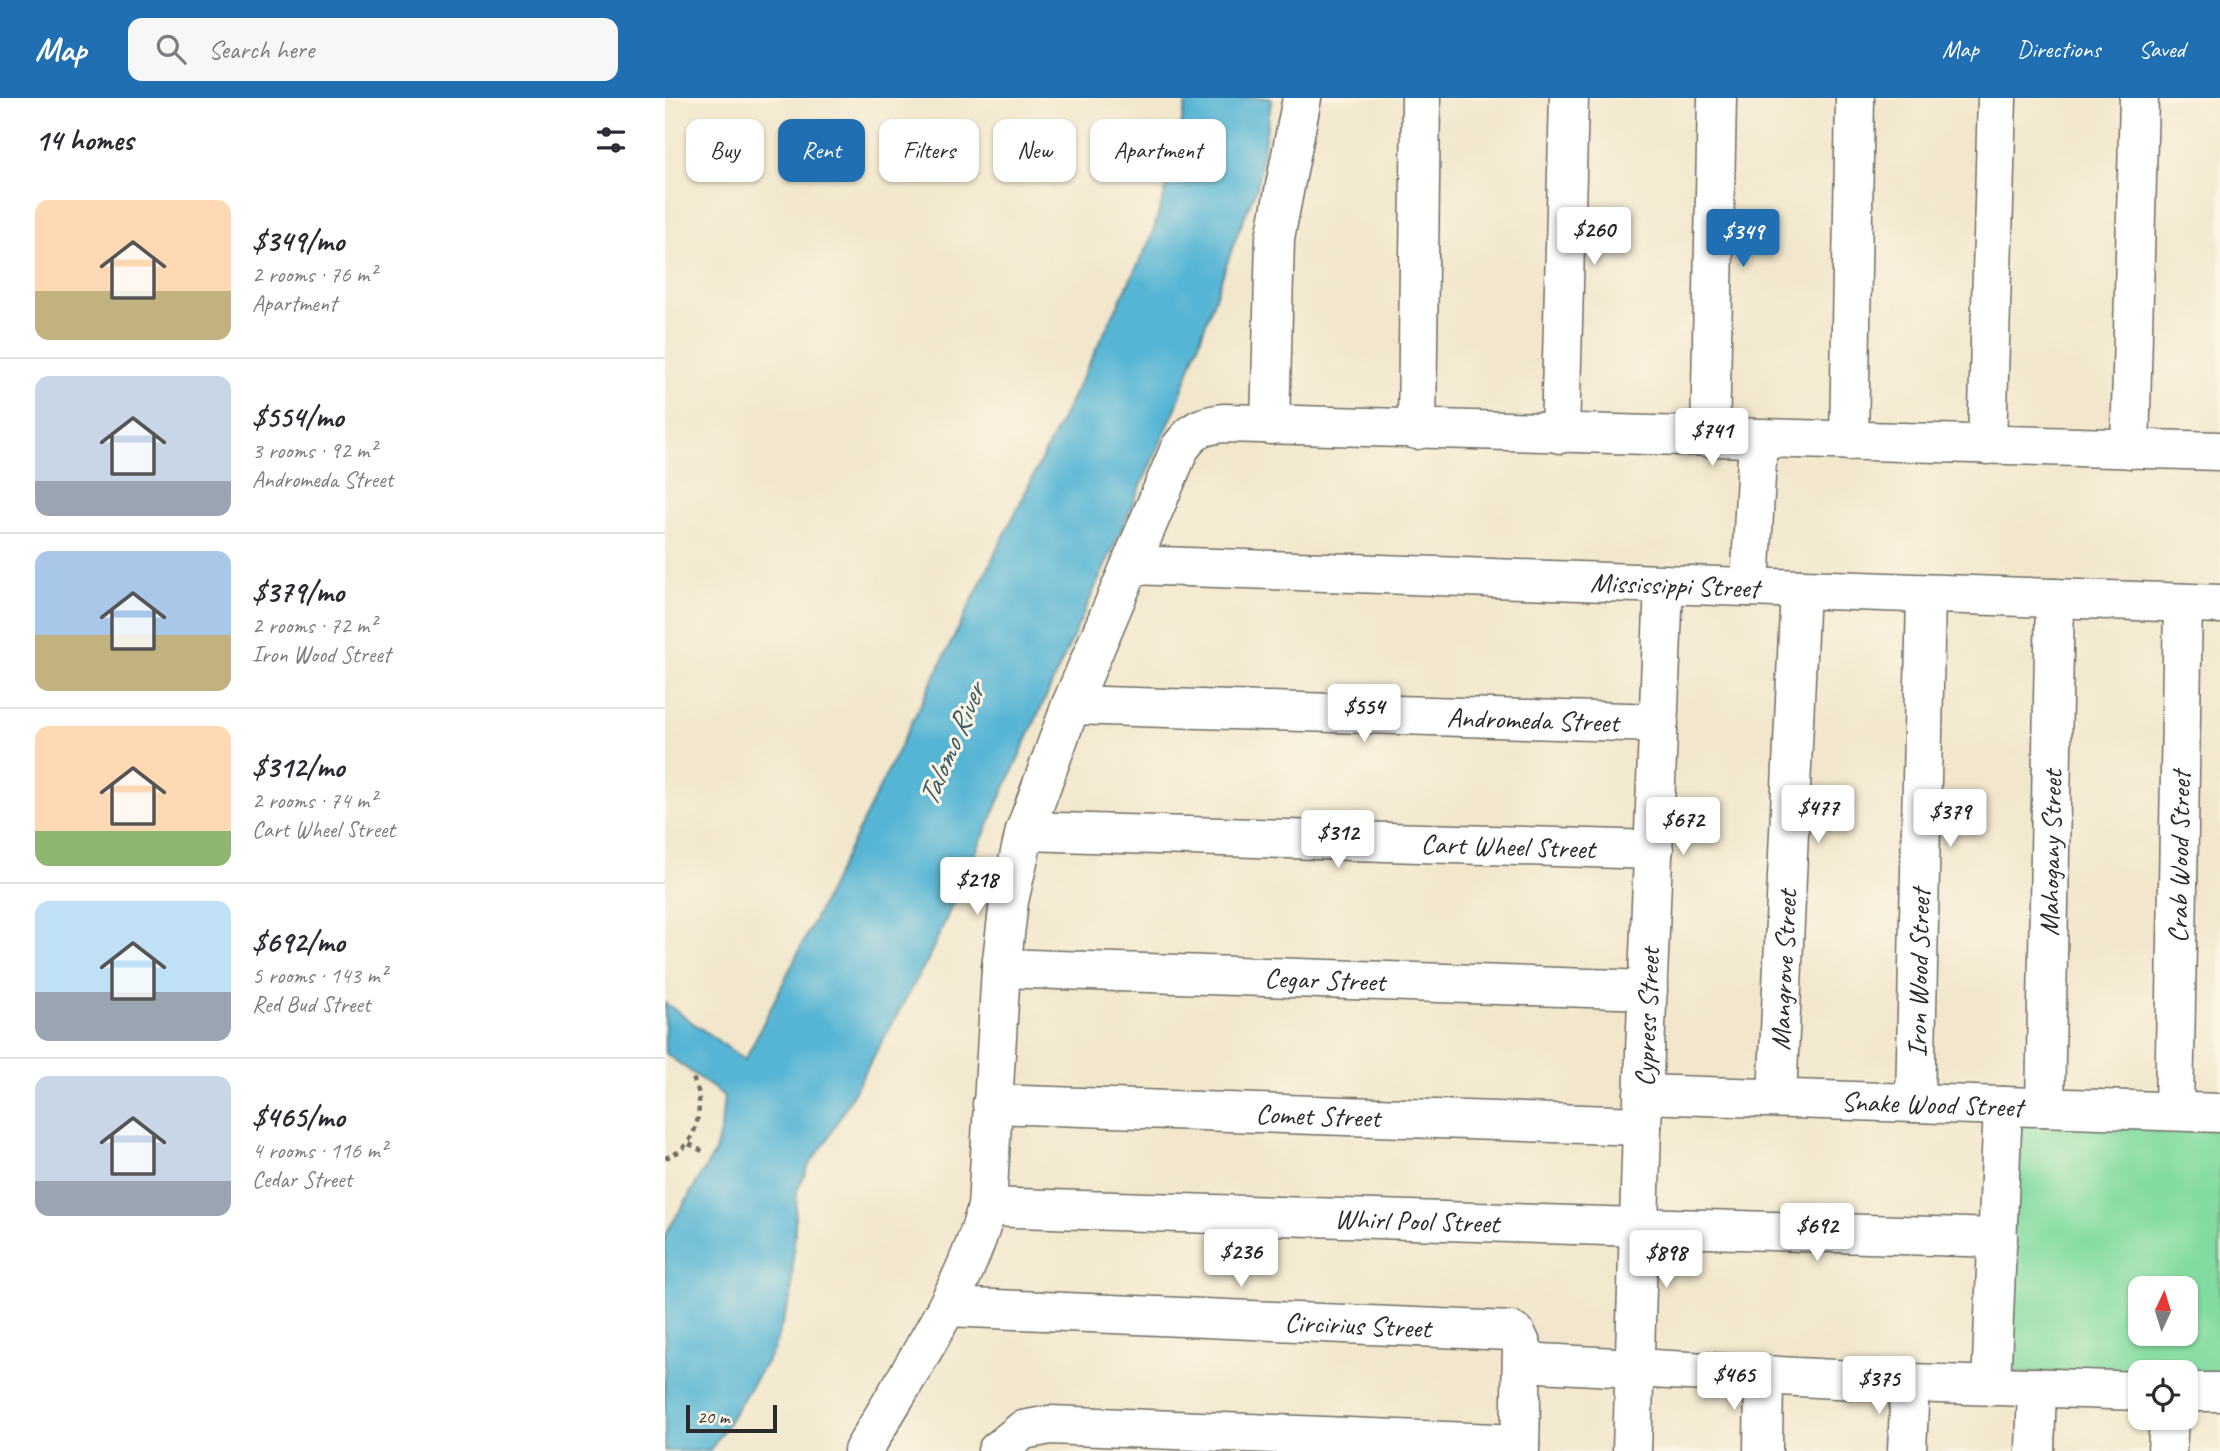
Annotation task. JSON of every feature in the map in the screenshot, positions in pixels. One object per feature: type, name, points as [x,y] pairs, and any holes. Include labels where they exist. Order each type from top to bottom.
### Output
[{"type":"street","points":[[1270,425],[1275,237],[1303,98]]},
{"type":"street","points":[[1417,430],[1421,98]]},
{"type":"street","points":[[1560,434],[1569,98]]},
{"type":"street","points":[[1710,438],[1717,98]]},
{"type":"street","points":[[1849,442],[1855,98]]},
{"type":"street","points":[[1987,445],[1997,98]]},
{"type":"street","points":[[2130,449],[2139,98]]},
{"type":"street","points":[[863,1451],[947,1307],[978,1240],[987,1207],[1001,968],[1009,901],[1025,831],[1071,705],[1180,448],[1196,429],[1208,425],[1270,425],[2220,451]]},
{"type":"street","points":[[1750,587],[1758,439]]},
{"type":"street","name":"Mississippi Street","points":[[1131,565],[2202,603]]},
{"type":"street","name":"Cypress Street","points":[[1632,1451],[1638,1228],[1664,585]]},
{"type":"street","name":"Mangrove Street","points":[[1777,1098],[1800,589]]},
{"type":"street","name":"Iron Wood Street","points":[[1915,1103],[1926,594]]},
{"type":"street","name":"Mahogany Street","points":[[2045,1107],[2055,598]]},
{"type":"street","name":"Crab Wood Street","points":[[2174,1111],[2202,603]]},
{"type":"street","name":"Andromeda Street","points":[[1071,705],[1658,723]]},
{"type":"street","name":"Cart Wheel Street","points":[[1025,831],[1654,850]]},
{"type":"street","name":"Cegar Street","points":[[1001,968],[1648,990]]},
{"type":"street","name":"Snake Wood Street","points":[[1643,1110],[1777,1098],[2220,1113]]},
{"type":"street","name":"Comet Street","points":[[992,1104],[1643,1110]]},
{"type":"street","points":[[1991,1386],[2003,1106]]},
{"type":"street","name":"Whirl Pool Street","points":[[987,1207],[1998,1238]]},
{"type":"street","name":"Circirius Street","points":[[947,1307],[1503,1330],[1519,1348],[1634,1368],[1910,1383],[2128,1391]]},
{"type":"street","points":[[997,1451],[1023,1430],[1050,1425],[1520,1447],[1519,1348]]},
{"type":"street","points":[[1763,1451],[1764,1375]]},
{"type":"street","points":[[1907,1451],[1910,1383]]},
{"type":"street","points":[[2035,1451],[2037,1387]]},
{"type":"street","points":[[2198,1392],[2220,1392]]},
{"type":"street","points":[[2167,1451],[2168,1430]]},
{"type":"path","points":[[665,1158],[685,1148],[689,1143],[696,1120],[699,1095],[692,1075]]},
{"type":"path","points":[[689,1143],[706,1153]]},
{"type":"green space","points":[[2012,1119],[2220,1124],[2220,1377],[2198,1376],[2198,1360],[2128,1360],[2128,1372],[2007,1373]]},
{"type":"water","name":"Talomo River","points":[[1187,98],[1272,98],[1257,187],[1238,232],[1176,408],[928,959],[826,1142],[809,1165],[797,1191],[791,1296],[773,1351],[710,1451],[665,1451],[665,1235],[715,1152],[721,1128],[724,1096],[665,1053],[665,1003],[745,1060],[1151,238],[1168,182],[1226,182],[1226,119],[1183,119]]}]
